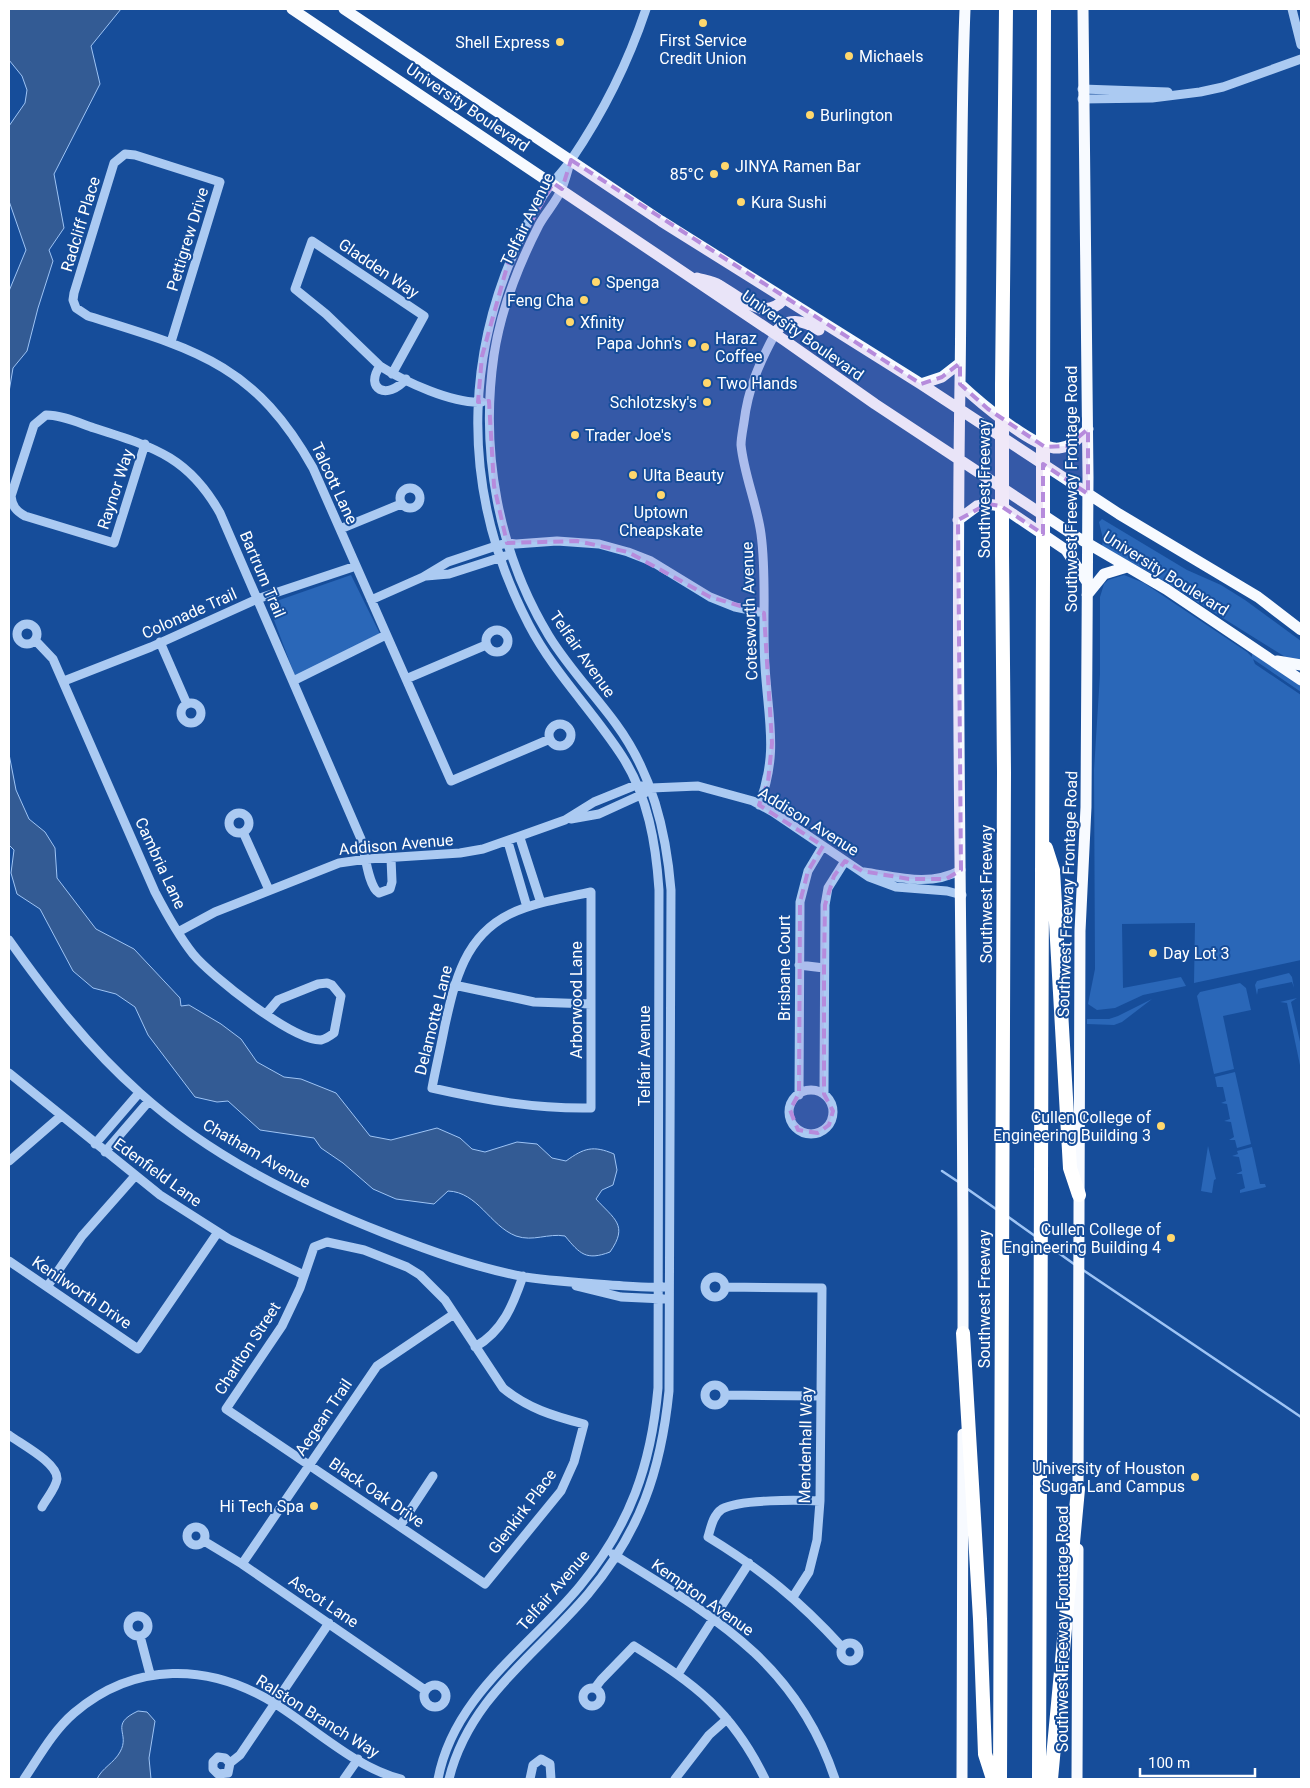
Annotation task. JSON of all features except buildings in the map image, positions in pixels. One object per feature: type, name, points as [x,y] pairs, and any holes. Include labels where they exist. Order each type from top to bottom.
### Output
[{"type":"highway","name":"Southwest Freeway","points":[[1000,1779],[1004,772],[1002,385],[1004,11]]},
{"type":"highway","points":[[1039,1779],[1045,11]]},
{"type":"highway","points":[[1042,834],[1053,870],[1070,1168],[1079,1195]]},
{"type":"highway","points":[[963,1333],[979,1609],[985,1754],[993,1779]]},
{"type":"highway","points":[[1051,1779],[1078,1489]]},
{"type":"main road","name":"University Boulevard","points":[[292,9],[958,458],[1088,544],[1126,567],[1149,578],[1301,680]]},
{"type":"main road","name":"University Boulevard","points":[[344,9],[784,299],[921,384],[1088,494],[1244,588],[1301,630]]},
{"type":"main road","points":[[962,1779],[963,1147],[958,458],[960,384],[960,126],[965,9]]},
{"type":"main road","name":"Southwest Freeway Frontage Road","points":[[1078,1779],[1080,930],[1086,807],[1088,582],[1088,429],[1082,94],[1083,9]]},
{"type":"main road","points":[[688,276],[717,283],[758,308],[771,308],[784,299]]},
{"type":"main road","points":[[776,334],[785,323],[803,322],[851,348],[868,351]]},
{"type":"main road","points":[[921,384],[942,377],[960,363]]},
{"type":"main road","points":[[960,384],[988,409],[1046,447],[1068,446],[1088,429]]},
{"type":"main road","points":[[958,520],[977,506],[987,504],[1001,506],[1066,550],[1088,582]]},
{"type":"main road","points":[[1087,595],[1104,574],[1126,567]]},
{"type":"main road","points":[[1273,660],[1301,665]]},
{"type":"street","name":"Telfair Avenue","points":[[449,1779],[455,1755],[476,1715],[587,1595],[617,1556],[646,1500],[663,1442],[669,1391],[671,890],[663,829],[651,788],[633,750],[616,724],[549,636],[528,596],[511,555],[494,486],[490,444],[489,401],[497,338],[509,294],[528,247],[557,186],[620,78],[646,9]]},
{"type":"street","points":[[1292,9],[1301,45]]},
{"type":"street","points":[[1082,94],[1152,98],[1224,87],[1301,60]]},
{"type":"street","name":"Radcliff Place","points":[[76,308],[73,300],[74,293],[114,163],[125,154]]},
{"type":"street","name":"Pettigrew Drive","points":[[125,154],[135,154],[220,182],[171,342]]},
{"type":"street","name":"Telfair Avenue","points":[[438,1779],[451,1735],[468,1706],[578,1588],[607,1550],[629,1511],[646,1465],[652,1440],[658,1388],[659,890],[652,832],[641,796],[624,758],[540,645],[522,611],[496,546],[483,486],[477,421],[482,356],[496,294],[520,238],[542,196],[557,186]]},
{"type":"street","name":"Gladden Way","points":[[380,366],[326,314],[295,289],[312,242],[424,316],[392,374]]},
{"type":"street","name":"Talcott Lane","points":[[76,308],[88,316],[171,342],[208,358],[237,376],[260,395],[280,416],[298,441],[313,468],[451,781],[550,740]]},
{"type":"street","name":"Cotesworth Avenue","points":[[759,805],[768,782],[772,743],[765,667],[764,613],[766,565],[760,524],[750,492],[741,444],[750,386],[760,360],[776,334]]},
{"type":"street","points":[[406,379],[398,388],[388,392],[383,391],[374,380],[380,366],[392,374],[406,379],[442,395],[478,402],[489,401]]},
{"type":"street","name":"Bartrum Trail","points":[[114,543],[25,516],[15,509],[11,496],[34,425],[41,416],[53,415],[145,444],[164,453],[180,464],[203,487],[220,513],[293,681],[361,839],[367,859],[370,883],[374,890],[379,893],[390,889],[392,882],[391,858]]},
{"type":"street","name":"Raynor Way","points":[[114,543],[145,444]]},
{"type":"street","points":[[340,529],[401,504]]},
{"type":"street","points":[[371,600],[448,562],[507,542],[516,544],[577,541],[628,552],[651,562],[710,597],[735,607],[764,613]]},
{"type":"street","points":[[423,576],[450,574],[511,555]]},
{"type":"street","name":"Colonade Trail","points":[[64,681],[160,642],[257,599],[356,566]]},
{"type":"street","points":[[293,681],[386,635]]},
{"type":"street","name":"Cambria Lane","points":[[35,640],[53,659],[155,892],[192,953],[209,972],[236,994],[266,1014],[312,1039],[325,1039],[336,1028],[342,1002],[339,992],[327,983],[318,984],[278,1000],[266,1014]]},
{"type":"street","points":[[160,642],[186,704]]},
{"type":"street","points":[[406,679],[486,645]]},
{"type":"street","name":"Addison Avenue","points":[[178,932],[214,912],[339,863],[367,859],[460,854],[508,842],[565,820],[594,802],[636,785],[651,788],[698,786],[720,790],[759,805],[883,884],[896,887],[947,891],[962,895]]},
{"type":"street","name":"Addison Avenue","points":[[565,820],[599,814],[641,796],[651,788]]},
{"type":"street","points":[[243,832],[269,890]]},
{"type":"street","points":[[520,838],[541,904]]},
{"type":"street","points":[[508,842],[528,907]]},
{"type":"street","name":"Brisbane Court","points":[[823,846],[808,871],[800,902],[799,1095],[792,1103],[790,1117],[798,1130],[811,1134],[824,1130],[832,1118],[832,1104],[824,1094],[825,905],[828,888],[845,861]]},
{"type":"street","name":"Addison Avenue","points":[[862,871],[932,880],[946,879],[961,870]]},
{"type":"street","name":"Delamotte Lane","points":[[591,1108],[557,1109],[519,1105],[432,1088],[454,985],[464,958],[483,933],[496,922],[528,907],[592,892]]},
{"type":"street","name":"Arborwood Lane","points":[[591,1108],[592,892]]},
{"type":"street","name":"Chatham Avenue","points":[[9,940],[64,1014],[102,1056],[149,1101],[226,1156],[306,1199],[353,1221],[441,1255],[523,1276],[561,1282],[658,1288],[670,1287]]},
{"type":"street","points":[[800,965],[824,968]]},
{"type":"street","points":[[454,985],[534,1002],[591,1004]]},
{"type":"street","name":"Edenfield Lane","points":[[9,1073],[160,1196],[218,1232],[304,1276]]},
{"type":"street","points":[[799,1095],[809,1090],[824,1094]]},
{"type":"street","points":[[95,1144],[139,1092]]},
{"type":"street","points":[[105,1152],[149,1101]]},
{"type":"street","points":[[9,1161],[61,1116]]},
{"type":"street","points":[[47,1287],[82,1236],[135,1176]]},
{"type":"street","name":"Kenilworth Drive","points":[[9,1261],[138,1349],[218,1232]]},
{"type":"street","name":"Charlton Street","points":[[226,1408],[282,1326],[304,1276],[314,1247],[327,1242],[338,1242],[406,1267],[432,1286],[454,1314]]},
{"type":"street","points":[[454,1314],[475,1347],[492,1334],[505,1319],[523,1276]]},
{"type":"street","name":"Chatham Avenue","points":[[561,1282],[602,1294],[670,1299]]},
{"type":"street","name":"Mendenhall Way","points":[[725,1287],[822,1288],[820,1501],[814,1557],[802,1585],[793,1597]]},
{"type":"street","name":"Aegean Trail","points":[[242,1564],[377,1366],[454,1314]]},
{"type":"street","name":"Glenkirk Place","points":[[475,1347],[491,1374],[514,1398],[543,1412],[584,1424],[571,1469],[560,1491],[486,1584]]},
{"type":"street","points":[[725,1395],[821,1396]]},
{"type":"street","name":"Black Oak Drive","points":[[226,1408],[486,1584]]},
{"type":"street","points":[[9,1435],[49,1463],[55,1470],[57,1478],[42,1507]]},
{"type":"street","points":[[400,1526],[433,1476]]},
{"type":"street","points":[[820,1501],[789,1500],[728,1507],[716,1514],[708,1537],[749,1563],[793,1597],[842,1647]]},
{"type":"street","name":"Ascot Lane","points":[[204,1541],[242,1564],[425,1690]]},
{"type":"street","name":"Kempton Avenue","points":[[607,1550],[714,1619],[752,1649],[788,1688],[816,1734],[835,1779]]},
{"type":"street","points":[[678,1674],[749,1563]]},
{"type":"street","points":[[230,1763],[240,1754],[329,1623]]},
{"type":"street","points":[[140,1636],[150,1674]]},
{"type":"street","points":[[595,1688],[600,1680],[634,1646],[678,1674],[704,1694],[747,1745],[765,1779]]},
{"type":"street","name":"Ralston Branch Way","points":[[24,1779],[50,1741],[74,1713],[111,1689],[150,1674],[191,1673],[220,1679],[247,1689],[273,1703],[370,1767],[401,1779]]},
{"type":"street","points":[[675,1779],[709,1735],[727,1719]]},
{"type":"street","points":[[344,1779],[358,1759]]},
{"type":"street","points":[[530,1779],[533,1765],[541,1759],[550,1764],[551,1779]]},
{"type":"highlighted area","points":[[571,160],[921,384],[942,377],[960,363],[960,384],[988,409],[1045,447],[1068,446],[1088,429],[1088,494],[1043,464],[1043,534],[1001,506],[987,504],[958,520],[961,870],[946,879],[909,879],[862,871],[845,861],[834,876],[825,905],[824,968],[824,1094],[833,1111],[829,1125],[818,1133],[798,1130],[790,1110],[799,1093],[800,902],[808,871],[823,846],[759,805],[768,782],[772,743],[764,613],[710,597],[628,552],[577,541],[507,543],[494,486],[489,401],[478,402],[482,356],[508,263],[553,183],[562,189]]},
{"type":"shaded area","points":[[9,9],[121,9],[91,46],[100,84],[54,174],[64,228],[49,250],[53,261],[27,351],[13,368],[9,392],[9,291],[26,250],[9,201],[9,126],[25,103],[27,90],[22,76],[9,60]]},
{"type":"shaded area","points":[[1102,519],[1187,570],[1221,585],[1245,600],[1301,641],[1301,661],[1287,658],[1149,572],[1102,547],[1103,539],[1099,522]]},
{"type":"shaded area","points":[[351,575],[380,634],[295,676],[268,604]]},
{"type":"shaded area","points":[[1124,575],[1144,583],[1252,657],[1252,653],[1301,686],[1301,692],[1253,659],[1255,664],[1301,695],[1301,960],[1194,983],[1195,923],[1122,924],[1123,988],[1181,977],[1186,986],[1143,995],[1115,1008],[1097,1010],[1088,1004],[1095,969],[1094,770],[1100,674],[1100,597],[1104,584],[1108,580]]},
{"type":"shaded area","points":[[9,754],[16,790],[29,819],[45,832],[55,848],[57,878],[96,929],[134,949],[180,998],[181,1006],[189,1005],[221,1024],[241,1039],[257,1062],[284,1077],[301,1079],[336,1093],[370,1136],[391,1140],[437,1128],[460,1138],[472,1149],[485,1152],[517,1142],[537,1144],[552,1158],[566,1161],[578,1153],[589,1149],[600,1149],[614,1154],[617,1170],[613,1185],[602,1190],[596,1199],[613,1217],[619,1229],[616,1243],[610,1252],[589,1256],[575,1247],[565,1236],[522,1238],[516,1236],[499,1225],[468,1197],[458,1193],[448,1191],[434,1204],[396,1199],[373,1189],[343,1163],[321,1148],[314,1138],[260,1130],[228,1101],[217,1102],[195,1097],[148,1035],[135,1007],[116,994],[93,988],[73,971],[40,909],[17,894],[11,873],[14,850],[9,845]]},
{"type":"shaded area","points":[[1289,973],[1292,977],[1294,988],[1292,982],[1258,989],[1257,995],[1255,985],[1257,981]]},
{"type":"shaded area","points":[[1240,983],[1246,988],[1251,1010],[1223,1016],[1234,1069],[1214,1074],[1197,996],[1200,992]]},
{"type":"shaded area","points":[[1297,998],[1291,1002],[1301,1046],[1301,1070],[1287,1003],[1280,1002]]},
{"type":"shaded area","points":[[1152,999],[1122,1022],[1114,1025],[1087,1024],[1087,1019],[1109,1019]]},
{"type":"shaded area","points":[[1235,1072],[1251,1144],[1237,1148],[1235,1140],[1229,1140],[1234,1137],[1231,1122],[1224,1121],[1230,1119],[1227,1104],[1221,1103],[1226,1101],[1223,1087],[1217,1087],[1215,1077]]},
{"type":"shaded area","points":[[1208,1146],[1216,1179],[1214,1180],[1212,1193],[1201,1191]]},
{"type":"shaded area","points":[[1252,1147],[1260,1184],[1265,1184],[1266,1187],[1240,1193],[1240,1190],[1245,1188],[1242,1174],[1236,1174],[1242,1171],[1239,1157],[1232,1156],[1238,1154],[1237,1151]]},
{"type":"shaded area","points":[[138,1711],[147,1712],[155,1721],[149,1758],[151,1779],[97,1779],[120,1752],[123,1745],[122,1725],[124,1721]]},
{"type":"waterway","points":[[942,1171],[960,1183]]},
{"type":"waterway","points":[[966,1188],[996,1209]]},
{"type":"waterway","points":[[1007,1216],[1035,1236]]},
{"type":"waterway","points":[[1046,1244],[1074,1264]]},
{"type":"waterway","points":[[1083,1270],[1301,1417]]},
{"type":"place","name":"First Service Credit Union","points":[[703,23]]},
{"type":"place","name":"Shell Express","points":[[560,42]]},
{"type":"place","name":"Michaels","points":[[849,56]]},
{"type":"place","name":"Burlington","points":[[810,115]]},
{"type":"place","name":"JINYA Ramen Bar","points":[[725,166]]},
{"type":"place","name":"85°C","points":[[714,174]]},
{"type":"place","name":"Kura Sushi","points":[[741,202]]},
{"type":"place","name":"Spenga","points":[[596,282]]},
{"type":"place","name":"Feng Cha","points":[[584,300]]},
{"type":"place","name":"Xfinity","points":[[570,322]]},
{"type":"place","name":"Papa John's","points":[[692,343]]},
{"type":"place","name":"Haraz Coffee","points":[[705,347]]},
{"type":"place","name":"Two Hands","points":[[707,383]]},
{"type":"place","name":"Schlotzsky's","points":[[707,402]]},
{"type":"place","name":"Trader Joe's","points":[[575,435]]},
{"type":"place","name":"Ulta Beauty","points":[[633,475]]},
{"type":"place","name":"Uptown Cheapskate","points":[[661,495]]},
{"type":"place","name":"Day Lot 3","points":[[1153,953]]},
{"type":"place","name":"Cullen College of Engineering Building 3","points":[[1161,1126]]},
{"type":"place","name":"Cullen College of Engineering Building 4","points":[[1171,1238]]},
{"type":"place","name":"University of Houston Sugar Land Campus","points":[[1195,1477]]},
{"type":"place","name":"Hi Tech Spa","points":[[314,1506]]}]
